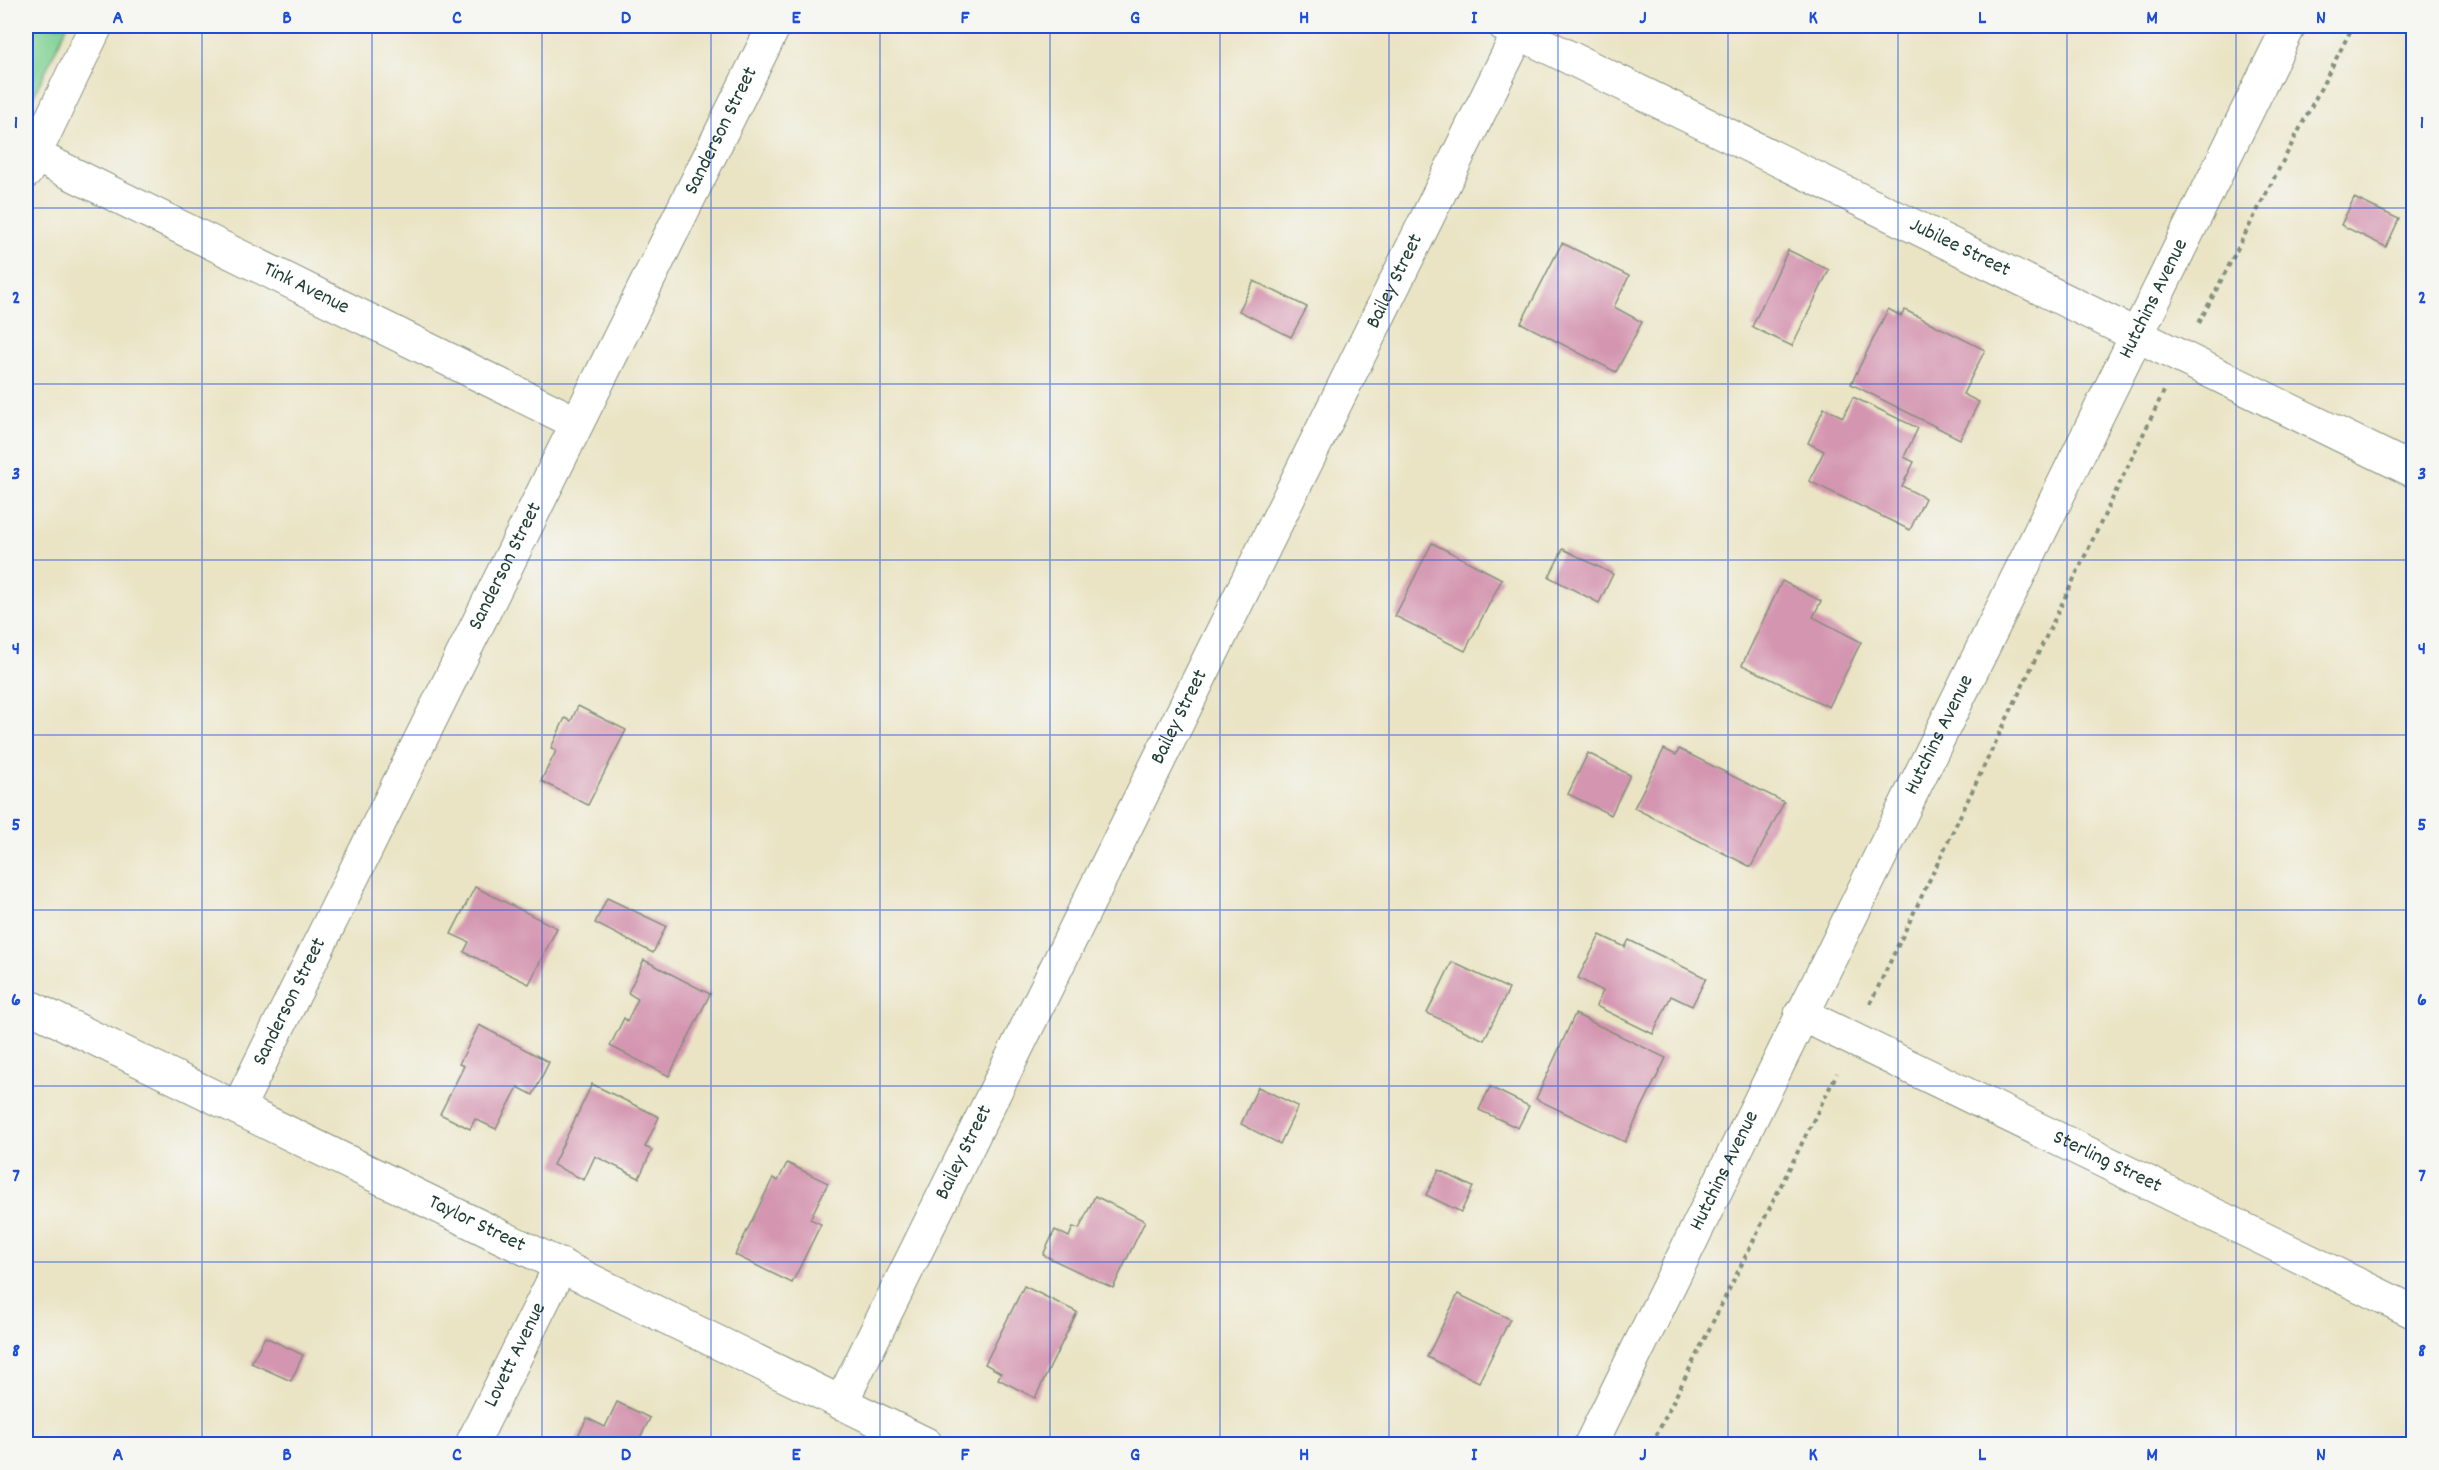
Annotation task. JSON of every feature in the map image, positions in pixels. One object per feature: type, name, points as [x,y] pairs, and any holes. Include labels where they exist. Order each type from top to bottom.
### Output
[{"type":"street","name":"Tink Avenue","points":[[96,26],[28,160],[577,423]]},
{"type":"street","name":"Sanderson Street","points":[[238,1108],[774,26]]},
{"type":"street","name":"Hutchins Avenue","points":[[1591,1444],[2289,26]]},
{"type":"street","name":"Jubilee Street","points":[[1512,29],[2414,471]]},
{"type":"street","name":"Bailey Street","points":[[840,1403],[1512,29]]},
{"type":"street","name":"Taylor Street","points":[[26,1005],[926,1444]]},
{"type":"street","name":"Sterling Street","points":[[1801,1014],[2414,1312]]},
{"type":"street","name":"Lovett Avenue","points":[[472,1444],[561,1265]]},
{"type":"path","points":[[1652,1444],[1853,1040],[2181,357],[2353,26]]},
{"type":"green space","points":[[26,26],[67,26],[26,112]]},
{"type":"building","points":[[2354,198],[2399,219],[2386,247],[2341,225]]},
{"type":"building","points":[[1562,243],[1629,276],[1614,307],[1642,322],[1616,372],[1521,323]]},
{"type":"building","points":[[1788,250],[1829,270],[1792,346],[1752,327]]},
{"type":"building","points":[[1254,281],[1307,307],[1291,337],[1239,311]]},
{"type":"building","points":[[1888,309],[1901,316],[1905,310],[1985,350],[1963,394],[1979,402],[1960,439],[1851,384]]},
{"type":"building","points":[[1853,397],[1918,428],[1904,457],[1914,462],[1902,486],[1925,498],[1910,530],[1809,481],[1824,451],[1808,443],[1824,408],[1843,417]]},
{"type":"building","points":[[1432,543],[1502,579],[1465,651],[1395,616]]},
{"type":"building","points":[[1563,549],[1613,574],[1599,603],[1549,577]]},
{"type":"building","points":[[1782,581],[1821,601],[1813,617],[1861,642],[1829,707],[1742,665]]},
{"type":"building","points":[[578,706],[626,730],[588,805],[541,781],[556,751],[551,748],[565,718],[571,721]]},
{"type":"building","points":[[1664,749],[1676,755],[1679,749],[1784,802],[1751,867],[1634,808]]},
{"type":"building","points":[[1588,753],[1630,775],[1611,815],[1568,794]]},
{"type":"building","points":[[475,887],[557,928],[529,984],[464,952],[469,942],[451,934]]},
{"type":"building","points":[[607,898],[666,926],[653,953],[595,923]]},
{"type":"building","points":[[1600,935],[1625,947],[1629,940],[1706,978],[1692,1006],[1671,996],[1653,1034],[1596,1006],[1603,991],[1578,978]]},
{"type":"building","points":[[644,960],[710,994],[669,1076],[610,1046],[624,1018],[627,1021],[638,999],[628,993]]},
{"type":"building","points":[[1452,962],[1509,989],[1484,1040],[1427,1013]]},
{"type":"building","points":[[1575,1014],[1666,1058],[1625,1142],[1536,1099]]},
{"type":"building","points":[[479,1025],[549,1062],[533,1095],[518,1087],[496,1129],[475,1119],[470,1129],[440,1114],[464,1066],[459,1064]]},
{"type":"building","points":[[592,1084],[659,1117],[645,1147],[652,1150],[639,1178],[595,1156],[584,1180],[553,1165]]},
{"type":"building","points":[[1258,1087],[1298,1106],[1280,1144],[1241,1124]]},
{"type":"building","points":[[1490,1087],[1529,1106],[1518,1128],[1479,1110]]},
{"type":"building","points":[[787,1163],[828,1183],[810,1219],[821,1224],[792,1283],[735,1255],[773,1178],[778,1181]]},
{"type":"building","points":[[1439,1170],[1473,1187],[1461,1212],[1426,1195]]},
{"type":"building","points":[[1095,1196],[1145,1221],[1113,1288],[1043,1255],[1055,1230],[1069,1237],[1073,1227],[1079,1229]]},
{"type":"building","points":[[1024,1286],[1077,1312],[1035,1398],[998,1379],[1001,1373],[985,1364]]},
{"type":"building","points":[[1458,1294],[1510,1319],[1479,1382],[1427,1357]]},
{"type":"building","points":[[265,1337],[303,1355],[291,1381],[251,1363]]},
{"type":"building","points":[[617,1402],[650,1418],[637,1444],[574,1444],[587,1418],[605,1427]]}]
